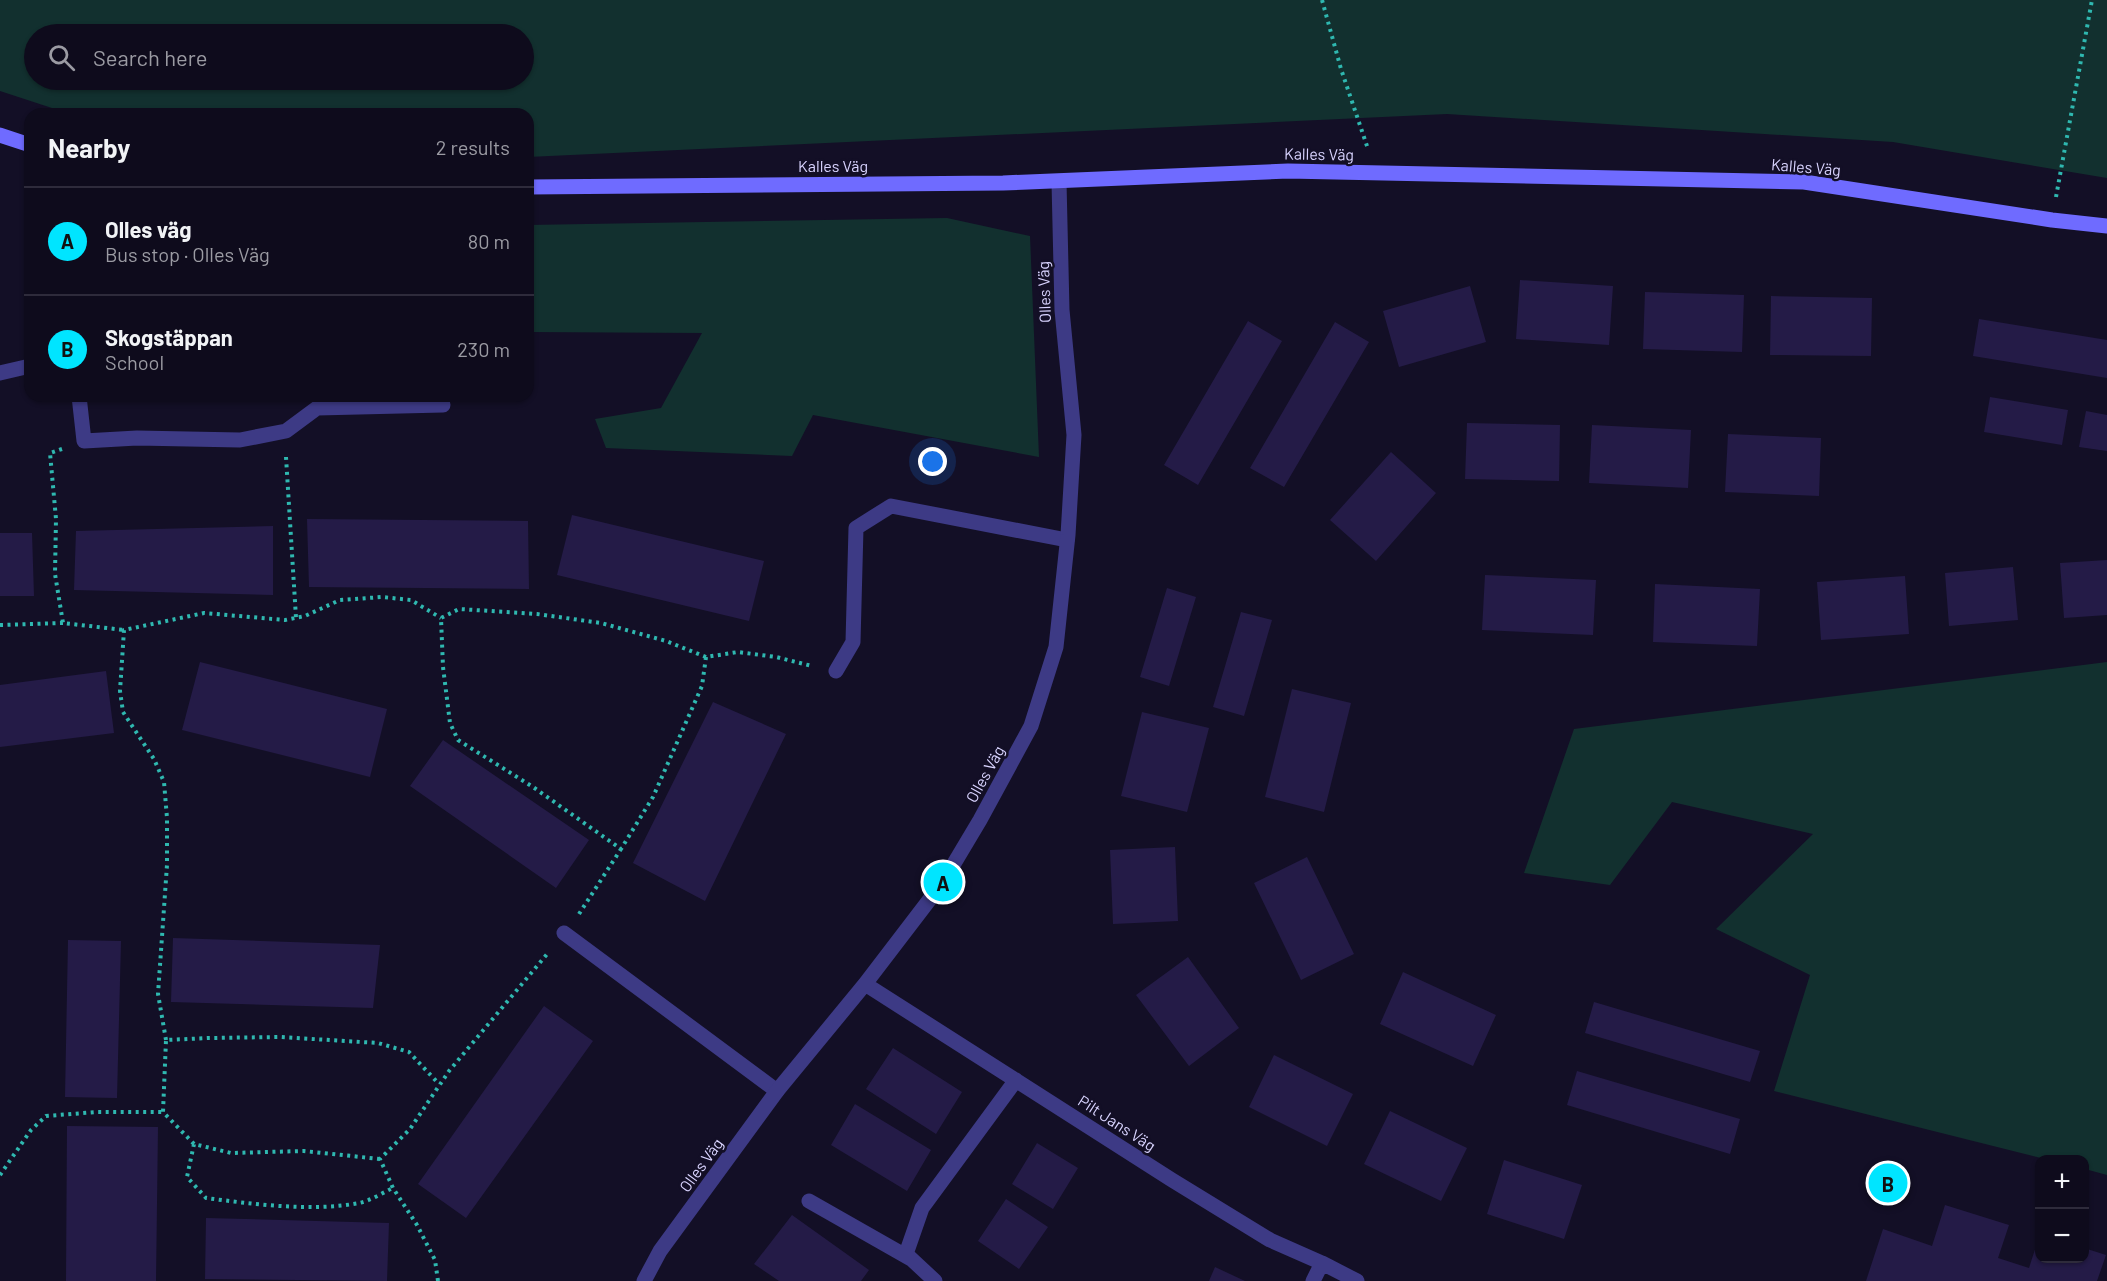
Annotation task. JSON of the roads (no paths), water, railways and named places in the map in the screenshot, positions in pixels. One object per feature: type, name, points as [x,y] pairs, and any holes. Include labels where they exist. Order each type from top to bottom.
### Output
[{"type":"street","points":[[0,135],[24,143]]},
{"type":"street","name":"Kalles Väg","points":[[534,187],[1059,182],[1288,171],[1804,182],[2052,220],[2107,226]]},
{"type":"street","name":"Olles Väg","points":[[644,1281],[660,1251],[777,1091],[865,984],[943,882],[1032,726],[1056,647],[1067,540],[1074,435],[1062,310],[1059,182]]},
{"type":"street","points":[[0,373],[24,367]]},
{"type":"street","points":[[80,402],[84,441],[137,438],[240,440],[286,430],[317,408],[443,405]]},
{"type":"street","points":[[836,671],[853,642],[856,528],[891,506],[1067,540]]},
{"type":"street","points":[[564,933],[777,1091]]},
{"type":"street","name":"Pilt Jans Väg","points":[[865,984],[1270,1240],[1356,1281]]},
{"type":"street","points":[[935,1281],[906,1254],[922,1208],[1016,1080]]},
{"type":"street","points":[[809,1200],[911,1259]]},
{"type":"street","points":[[1313,1281],[1322,1263]]},
{"type":"place","name":"Olles väg","points":[[943,882]]},
{"type":"place","name":"Skogstäppan","points":[[1888,1183]]}]
